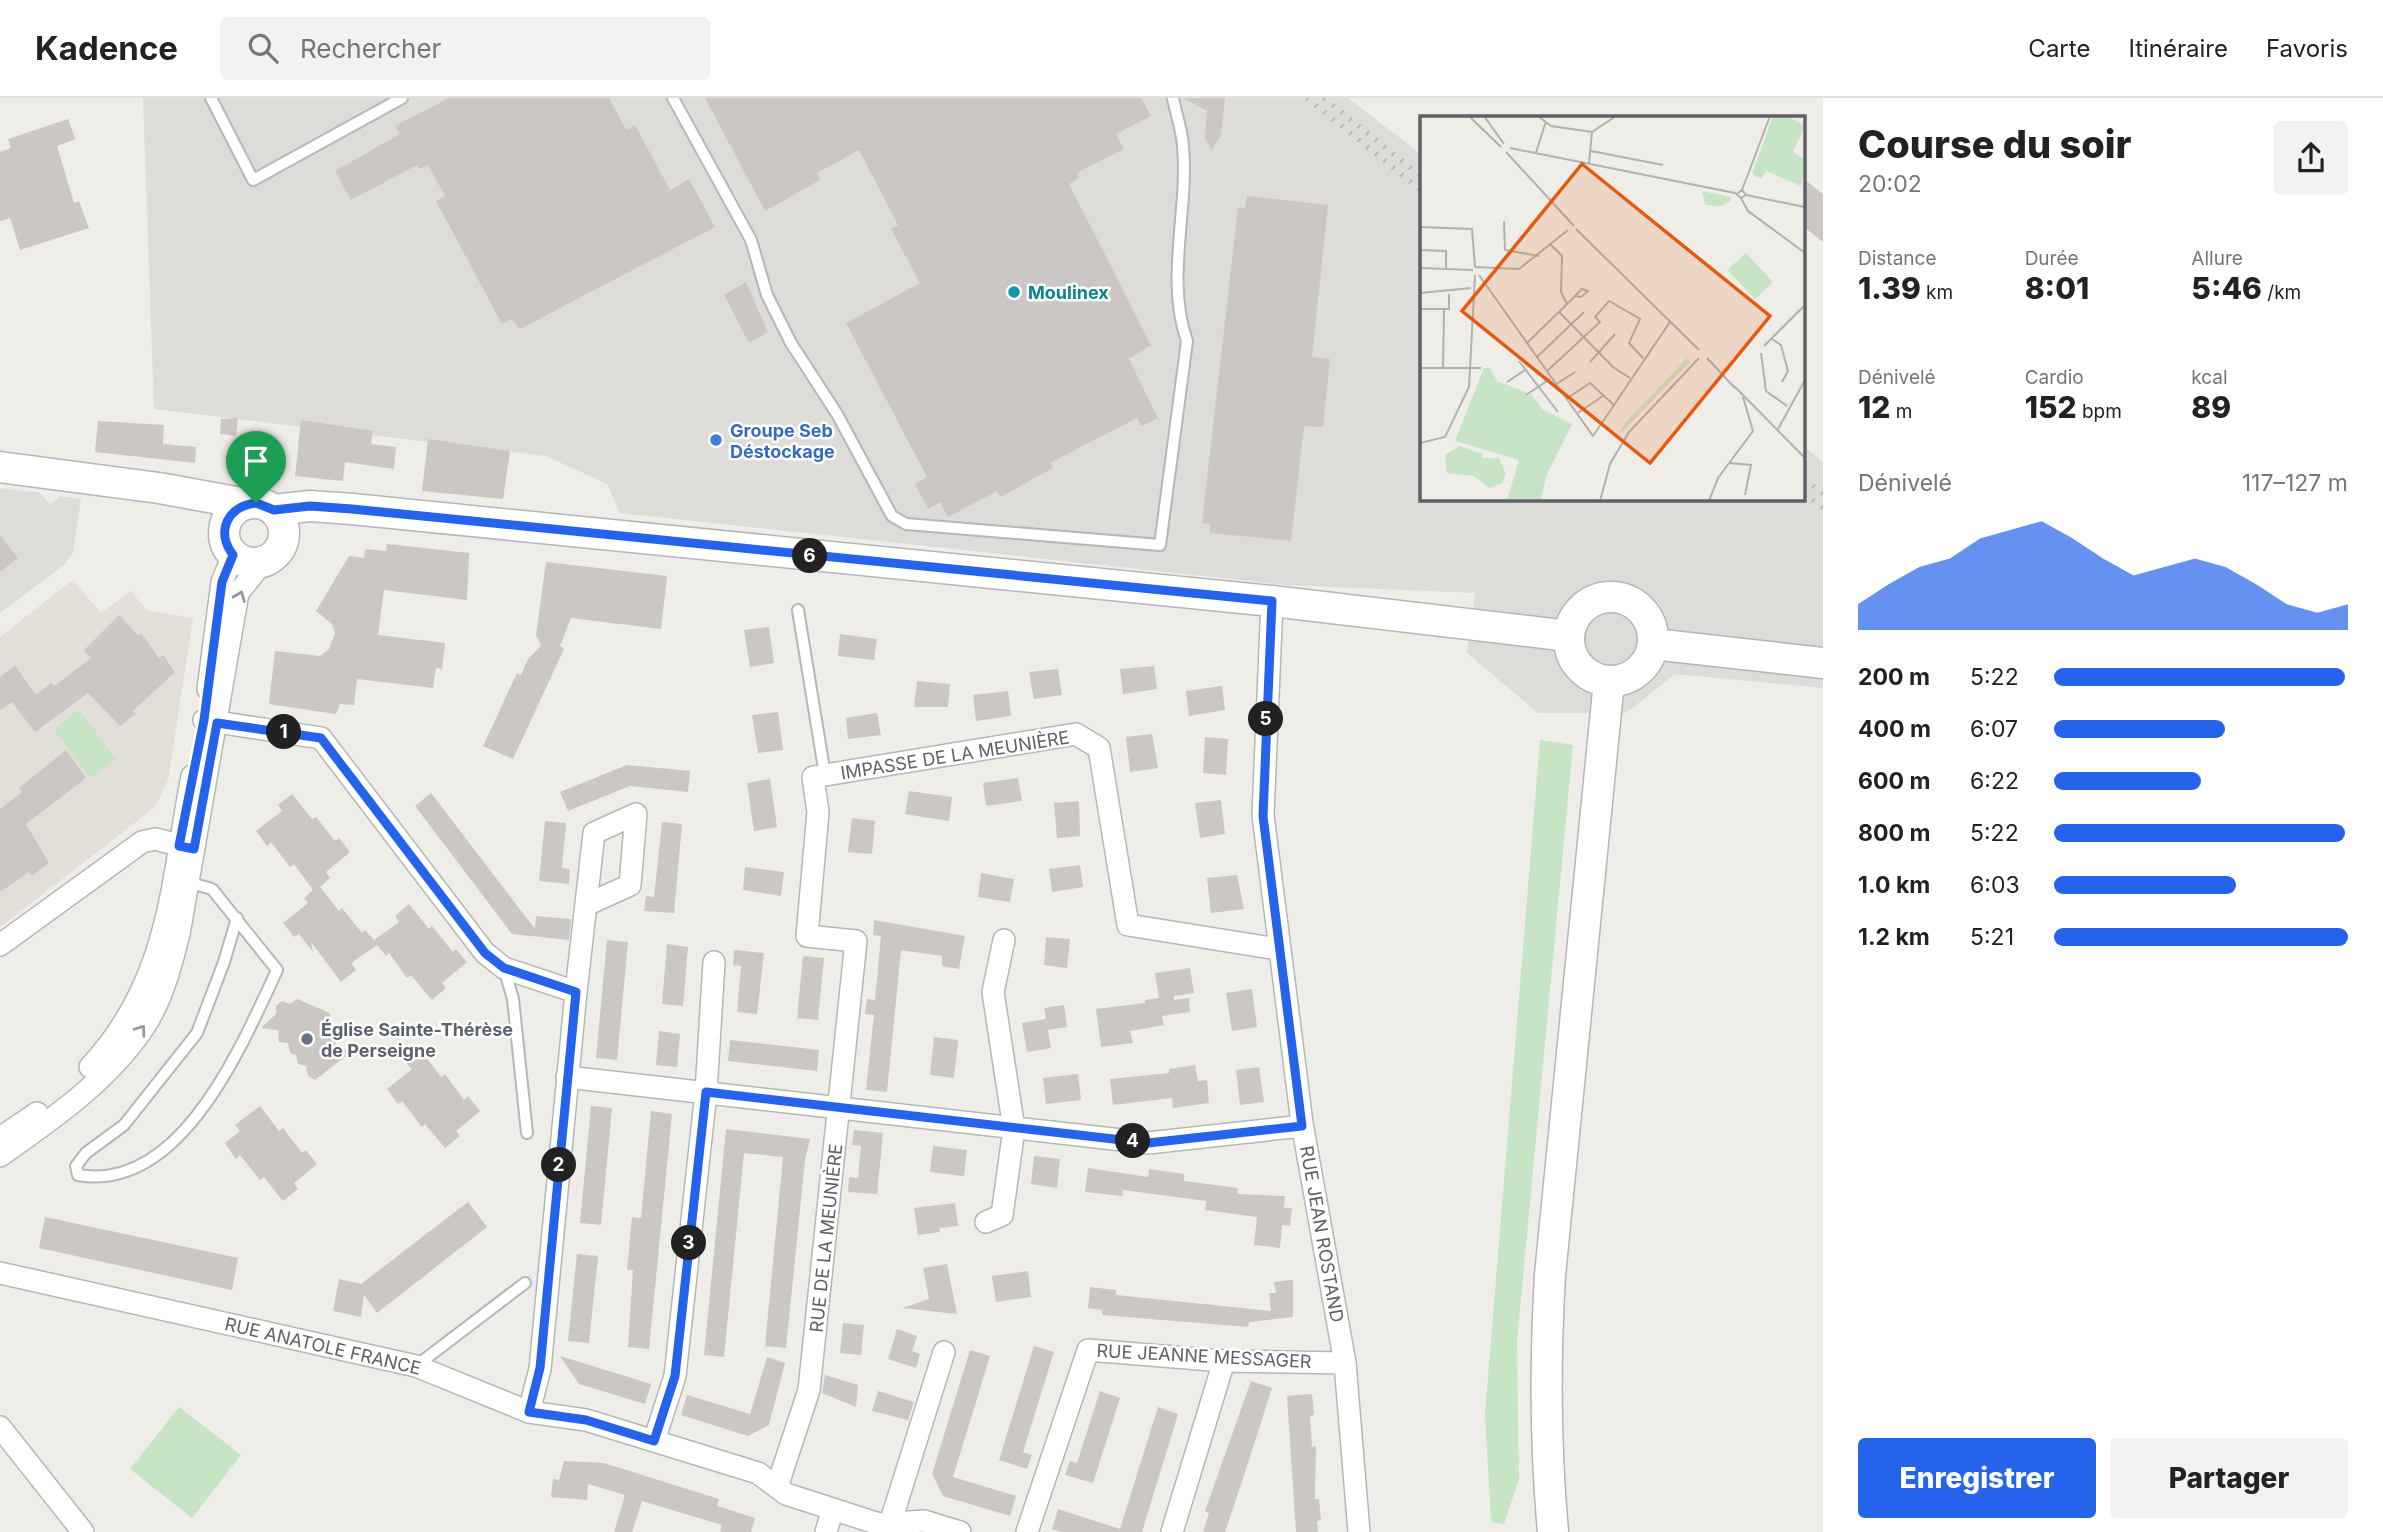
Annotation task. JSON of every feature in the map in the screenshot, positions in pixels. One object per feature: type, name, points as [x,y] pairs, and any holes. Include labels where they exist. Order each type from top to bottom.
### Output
[{"type":"main road","points":[[0,467],[159,488],[268,516]]},
{"type":"main road","points":[[159,488],[229,543],[247,562],[264,562],[278,551],[268,516]]},
{"type":"main road","points":[[229,543],[231,514],[268,516],[310,506],[1285,603],[1569,636]]},
{"type":"main road","points":[[1615,597],[1640,608],[1652,631],[1653,644],[1642,667],[1633,675],[1609,681],[1595,678],[1576,662],[1569,636],[1579,611],[1602,598],[1615,597]]},
{"type":"main road","points":[[1653,644],[1823,663]]},
{"type":"main road","points":[[1553,1532],[1545,1435],[1545,1357],[1550,1275],[1609,681]]},
{"type":"street","points":[[210,721],[222,582],[229,543]]},
{"type":"street","points":[[0,1138],[37,1113],[86,1072],[109,1047],[129,1018],[150,976],[180,881],[210,721],[238,593],[264,562]]},
{"type":"street","name":"RUE JEAN ROSTAND","points":[[1285,603],[1263,816],[1302,1126],[1345,1363],[1359,1532]]},
{"type":"street","points":[[210,721],[321,738],[485,953],[504,968],[576,992]]},
{"type":"street","name":"IMPASSE DE LA MEUNIÈRE","points":[[819,776],[1076,734],[1099,748],[1128,925],[1278,949]]},
{"type":"street","name":"RUE DE LA MEUNIÈRE","points":[[777,1487],[809,1390],[856,942],[807,936],[819,776]]},
{"type":"street","points":[[0,945],[142,842],[155,839],[187,847]]},
{"type":"street","points":[[0,1156],[87,1089],[124,1053],[149,1018],[166,980],[177,944],[180,881]]},
{"type":"street","points":[[529,1412],[540,1368],[586,905]]},
{"type":"street","points":[[986,1222],[1002,1216],[1014,1129],[993,992],[1004,940]]},
{"type":"street","points":[[654,1441],[675,1376],[706,1092],[714,962]]},
{"type":"street","points":[[567,1077],[1148,1143],[1302,1126]]},
{"type":"street","name":"RUE ANATOLE FRANCE","points":[[0,1273],[416,1366],[529,1412],[586,1420],[758,1473],[786,1494],[879,1524],[924,1521],[960,1532]]},
{"type":"street","name":"RUE JEANNE MESSAGER","points":[[1027,1532],[1088,1350],[1224,1361],[1345,1363]]},
{"type":"street","points":[[890,1524],[944,1352]]},
{"type":"street","points":[[1172,1532],[1224,1361]]},
{"type":"street","points":[[0,1427],[83,1532]]},
{"type":"street","points":[[827,1532],[833,1509]]},
{"type":"lane","points":[[211,98],[253,180],[402,98]]},
{"type":"lane","points":[[673,98],[751,240],[767,295],[791,343],[837,414],[892,516],[906,524],[1160,545],[1187,341],[1181,324],[1179,268],[1183,146],[1173,98]]},
{"type":"lane","points":[[797,610],[819,776]]},
{"type":"lane","points":[[180,881],[212,889],[237,918],[277,970],[235,1059],[194,1119],[163,1149],[127,1173],[99,1179],[78,1175],[76,1166],[86,1153],[124,1125],[197,1033],[224,962],[237,918]]},
{"type":"lane","points":[[504,968],[513,999],[527,1133]]},
{"type":"lane","points":[[416,1366],[524,1283]]},
{"type":"shaded area","points":[[143,98],[1348,98],[1420,153],[1420,500],[1806,500],[1806,449],[1823,462],[1823,688],[1675,674],[1626,713],[1538,713],[1467,653],[1475,593],[1286,585],[620,513],[607,484],[546,456],[154,409]]},
{"type":"shaded area","points":[[0,488],[40,493],[50,505],[60,496],[81,499],[73,553],[64,565],[0,613]]},
{"type":"shaded area","points":[[73,580],[101,613],[131,591],[147,611],[193,618],[168,780],[155,807],[0,927],[0,637]]},
{"type":"green space","points":[[79,710],[116,759],[90,778],[54,729]]},
{"type":"green space","points":[[1540,740],[1573,745],[1517,1341],[1519,1479],[1504,1524],[1491,1522],[1485,1414]]},
{"type":"green space","points":[[179,1407],[241,1455],[192,1518],[130,1469]]},
{"type":"building","points":[[449,98],[609,98],[626,130],[635,125],[670,190],[689,179],[715,227],[520,329],[511,319],[502,324],[436,201],[445,196],[428,165],[419,169],[417,165],[351,200],[335,171],[400,134],[395,126]]},
{"type":"building","name":"Moulinex","points":[[705,98],[1141,98],[1151,116],[1116,134],[1124,149],[1077,173],[1079,178],[1069,184],[1151,345],[1129,359],[1158,418],[1141,426],[1137,418],[1050,463],[1053,468],[1000,497],[997,491],[948,517],[940,502],[928,509],[915,484],[927,477],[846,323],[920,283],[891,229],[898,225],[859,150],[817,173],[820,180],[765,211]]},
{"type":"building","points":[[1183,98],[1225,98],[1221,136],[1211,150],[1205,137],[1207,111]]},
{"type":"building","points":[[68,119],[75,139],[57,146],[74,203],[79,201],[89,228],[20,250],[10,218],[0,221],[0,152],[11,148],[8,139]]},
{"type":"building","points":[[1806,181],[1823,194],[1823,242],[1806,229]]},
{"type":"building","points":[[1247,196],[1328,205],[1312,357],[1330,359],[1323,427],[1304,426],[1291,541],[1210,533],[1210,524],[1202,523],[1238,207],[1245,208]]},
{"type":"building","points":[[746,282],[768,332],[749,343],[724,295]]},
{"type":"building","points":[[238,418],[236,436],[220,434],[221,419]]},
{"type":"building","points":[[301,420],[373,431],[371,444],[396,447],[394,469],[345,462],[343,481],[295,476]]},
{"type":"building","points":[[98,421],[164,425],[163,444],[196,447],[195,463],[95,452]]},
{"type":"building","points":[[428,439],[510,451],[503,499],[422,491]]},
{"type":"building","points":[[0,535],[18,558],[0,572]]},
{"type":"building","points":[[387,544],[469,553],[467,600],[384,590],[378,635],[445,643],[442,669],[436,668],[433,688],[357,679],[354,705],[340,704],[336,714],[269,704],[275,651],[320,656],[329,649],[335,633],[332,624],[316,611],[349,556],[364,558],[365,549],[386,551]]},
{"type":"building","points":[[546,562],[667,576],[661,629],[571,618],[560,646],[564,649],[513,759],[483,746],[517,673],[521,675],[528,659],[541,646],[536,635]]},
{"type":"building","points":[[119,615],[138,635],[141,633],[159,658],[163,655],[175,672],[133,711],[136,714],[120,726],[88,693],[35,732],[12,702],[0,710],[0,677],[15,665],[36,695],[51,683],[54,686],[91,658],[84,650]]},
{"type":"building","points":[[769,627],[774,663],[750,667],[744,630]]},
{"type":"building","points":[[840,634],[877,639],[874,660],[838,656]]},
{"type":"building","points":[[1154,666],[1157,689],[1123,694],[1120,669]]},
{"type":"building","points":[[1058,669],[1062,695],[1034,699],[1029,672]]},
{"type":"building","points":[[917,681],[950,684],[948,707],[914,707]]},
{"type":"building","points":[[1222,686],[1225,710],[1189,716],[1186,691]]},
{"type":"building","points":[[1008,691],[1011,716],[976,721],[973,695]]},
{"type":"building","points":[[778,712],[783,750],[758,753],[752,715]]},
{"type":"building","points":[[877,713],[881,735],[848,739],[846,718]]},
{"type":"building","points":[[1152,734],[1158,768],[1130,772],[1126,737]]},
{"type":"building","points":[[1205,737],[1228,739],[1226,775],[1203,773]]},
{"type":"building","points":[[66,750],[86,778],[26,824],[49,863],[32,876],[29,872],[0,892],[0,809],[22,792],[19,788]]},
{"type":"building","points":[[627,765],[690,771],[688,792],[630,786],[568,811],[560,792]]},
{"type":"building","points":[[1018,778],[1022,801],[986,806],[983,783]]},
{"type":"building","points":[[770,779],[777,827],[754,831],[747,783]]},
{"type":"building","points":[[909,791],[952,797],[949,821],[905,814]]},
{"type":"building","points":[[431,793],[535,929],[536,916],[571,919],[569,940],[512,934],[415,806]]},
{"type":"building","points":[[292,794],[312,819],[316,817],[335,841],[339,838],[350,852],[326,872],[330,878],[320,887],[339,911],[342,908],[362,933],[365,930],[374,940],[399,922],[395,916],[409,904],[429,929],[432,926],[453,952],[456,949],[467,962],[442,983],[446,988],[432,1000],[411,975],[407,978],[389,953],[386,956],[377,945],[351,963],[356,970],[341,982],[311,942],[313,952],[299,934],[294,937],[283,923],[308,903],[304,898],[313,890],[294,864],[290,867],[271,842],[267,846],[256,831],[282,811],[278,805]]},
{"type":"building","points":[[1221,800],[1225,834],[1200,838],[1195,803]]},
{"type":"building","points":[[1079,801],[1080,836],[1057,838],[1054,803]]},
{"type":"building","points":[[852,818],[875,821],[872,854],[848,852]]},
{"type":"building","points":[[545,821],[566,823],[562,868],[570,869],[569,884],[539,881]]},
{"type":"building","points":[[662,822],[682,824],[674,913],[644,911],[646,896],[654,897]]},
{"type":"building","points":[[1080,865],[1083,887],[1052,892],[1049,869]]},
{"type":"building","points":[[745,867],[784,872],[781,896],[743,890]]},
{"type":"building","points":[[981,873],[1014,879],[1010,902],[978,897]]},
{"type":"building","points":[[1237,875],[1244,909],[1211,913],[1207,878]]},
{"type":"building","points":[[874,920],[965,936],[959,969],[942,966],[942,956],[901,950],[887,1092],[866,1090],[874,1015],[865,1014],[867,999],[875,1000],[881,936],[873,935]]},
{"type":"building","points":[[1046,937],[1070,939],[1067,968],[1044,965]]},
{"type":"building","points":[[607,940],[628,942],[617,1060],[596,1058]]},
{"type":"building","points":[[667,944],[688,947],[683,1006],[662,1004]]},
{"type":"building","points":[[734,950],[764,953],[757,1014],[737,1012],[741,966],[733,965]]},
{"type":"building","points":[[803,956],[824,958],[818,1020],[797,1018]]},
{"type":"building","points":[[1190,968],[1194,993],[1174,996],[1174,1000],[1189,998],[1190,1012],[1162,1016],[1164,1025],[1130,1031],[1133,1043],[1101,1047],[1096,1009],[1145,1003],[1145,1000],[1159,998],[1155,973]]},
{"type":"building","points":[[1252,989],[1257,1027],[1232,1031],[1226,993]]},
{"type":"building","name":"Église Sainte-Thérèse de Perseigne","points":[[297,999],[330,1013],[331,1021],[321,1031],[334,1037],[336,1046],[351,1052],[315,1080],[308,1076],[306,1066],[298,1064],[296,1055],[290,1053],[288,1043],[279,1042],[278,1030],[261,1028],[276,1014],[276,1006],[282,1001],[290,1004]]},
{"type":"building","points":[[1064,1005],[1067,1027],[1048,1030],[1044,1008]]},
{"type":"building","points":[[1046,1019],[1051,1048],[1027,1052],[1022,1023]]},
{"type":"building","points":[[659,1031],[680,1034],[677,1067],[656,1065]]},
{"type":"building","points":[[934,1037],[958,1040],[954,1078],[930,1075]]},
{"type":"building","points":[[730,1040],[819,1050],[817,1071],[728,1061]]},
{"type":"building","points":[[422,1052],[441,1077],[445,1074],[464,1100],[468,1096],[480,1111],[456,1131],[460,1136],[445,1148],[425,1124],[422,1127],[402,1101],[398,1104],[387,1089],[412,1069],[407,1064]]},
{"type":"building","points":[[1195,1065],[1198,1081],[1207,1080],[1209,1103],[1173,1108],[1172,1098],[1113,1105],[1110,1079],[1169,1073],[1169,1069]]},
{"type":"building","points":[[1259,1067],[1264,1102],[1240,1105],[1236,1070]]},
{"type":"building","points":[[1078,1074],[1081,1100],[1046,1104],[1043,1078]]},
{"type":"building","points":[[260,1106],[279,1131],[283,1128],[302,1153],[306,1150],[317,1164],[294,1183],[298,1189],[283,1201],[264,1177],[260,1180],[240,1155],[236,1159],[225,1143],[240,1131],[235,1125]]},
{"type":"building","points":[[591,1106],[612,1108],[601,1225],[580,1223]]},
{"type":"building","points":[[651,1111],[672,1114],[649,1349],[628,1347],[633,1270],[627,1270],[632,1217],[641,1218]]},
{"type":"building","points":[[726,1129],[810,1139],[805,1160],[786,1348],[765,1346],[783,1157],[744,1153],[724,1357],[704,1355]]},
{"type":"building","points":[[854,1130],[883,1133],[877,1194],[848,1192],[849,1177],[858,1178],[861,1146],[852,1145]]},
{"type":"building","points":[[933,1146],[967,1150],[964,1176],[930,1172]]},
{"type":"building","points":[[1034,1156],[1060,1159],[1057,1188],[1031,1184]]},
{"type":"building","points":[[1088,1168],[1148,1177],[1149,1169],[1184,1174],[1184,1181],[1238,1188],[1237,1194],[1285,1196],[1284,1208],[1292,1208],[1290,1226],[1282,1225],[1280,1248],[1254,1245],[1257,1217],[1205,1210],[1206,1201],[1123,1190],[1122,1196],[1085,1192]]},
{"type":"building","points":[[468,1202],[487,1227],[377,1313],[364,1295],[361,1317],[333,1311],[339,1279],[361,1284]]},
{"type":"building","points":[[955,1203],[958,1226],[939,1228],[940,1232],[918,1235],[914,1208]]},
{"type":"building","points":[[45,1217],[238,1258],[232,1290],[39,1248]]},
{"type":"building","points":[[577,1254],[598,1256],[589,1343],[568,1341]]},
{"type":"building","points":[[947,1264],[957,1314],[902,1308],[929,1299],[923,1268]]},
{"type":"building","points":[[1028,1271],[1031,1297],[996,1302],[992,1276]]},
{"type":"building","points":[[1293,1280],[1293,1317],[1249,1322],[1248,1327],[1102,1315],[1102,1310],[1088,1308],[1090,1287],[1116,1290],[1116,1295],[1271,1311],[1269,1293],[1276,1293],[1274,1282]]},
{"type":"building","points":[[843,1323],[864,1325],[861,1355],[840,1353]]},
{"type":"building","points":[[897,1329],[917,1336],[912,1351],[920,1354],[916,1368],[888,1359]]},
{"type":"building","points":[[1034,1346],[1054,1352],[1023,1452],[1032,1455],[1027,1469],[999,1460]]},
{"type":"building","points":[[970,1350],[990,1356],[953,1477],[1016,1496],[1010,1516],[943,1496],[932,1474]]},
{"type":"building","points":[[560,1356],[651,1384],[645,1404],[579,1384]]},
{"type":"building","points":[[767,1357],[785,1363],[769,1425],[748,1436],[681,1415],[687,1395],[750,1414]]},
{"type":"building","points":[[825,1375],[858,1385],[856,1407],[822,1393]]},
{"type":"building","points":[[1251,1381],[1272,1388],[1225,1532],[1203,1532],[1209,1513],[1205,1511]]},
{"type":"building","points":[[878,1391],[914,1402],[908,1420],[872,1411]]},
{"type":"building","points":[[1100,1391],[1120,1398],[1093,1483],[1065,1475],[1070,1461],[1077,1463]]},
{"type":"building","points":[[1312,1394],[1314,1415],[1310,1416],[1312,1447],[1316,1446],[1315,1499],[1319,1499],[1321,1520],[1317,1521],[1318,1532],[1296,1532],[1287,1396]]},
{"type":"building","points":[[1158,1407],[1178,1414],[1142,1532],[1061,1532],[1052,1529],[1058,1509],[1120,1529]]},
{"type":"building","points":[[564,1461],[604,1463],[719,1499],[717,1506],[755,1518],[751,1532],[720,1532],[722,1525],[642,1501],[632,1532],[614,1532],[625,1495],[588,1484],[587,1500],[551,1497],[553,1479],[559,1480]]},
{"type":"railway","points":[[1307,98],[1420,189]]},
{"type":"railway","points":[[1324,98],[1420,175]]},
{"type":"railway","points":[[1806,481],[1823,494]]},
{"type":"railway","points":[[1806,495],[1823,508]]},
{"type":"place","name":"Moulinex","points":[[1014,292]]},
{"type":"place","name":"Groupe Seb Déstockage","points":[[716,440]]},
{"type":"place","name":"Église Sainte-Thérèse de Perseigne","points":[[307,1039]]},
{"type":"route","points":[[256,503],[274,510],[310,506],[352,509],[1272,601],[1263,816],[1302,1126],[1148,1143],[840,1110],[706,1092],[675,1376],[654,1441],[586,1420],[529,1412],[540,1368],[576,992],[504,968],[485,953],[321,738],[217,723],[194,849],[179,846],[204,720],[222,582],[233,555],[225,539],[226,522],[238,508],[256,503]]}]
